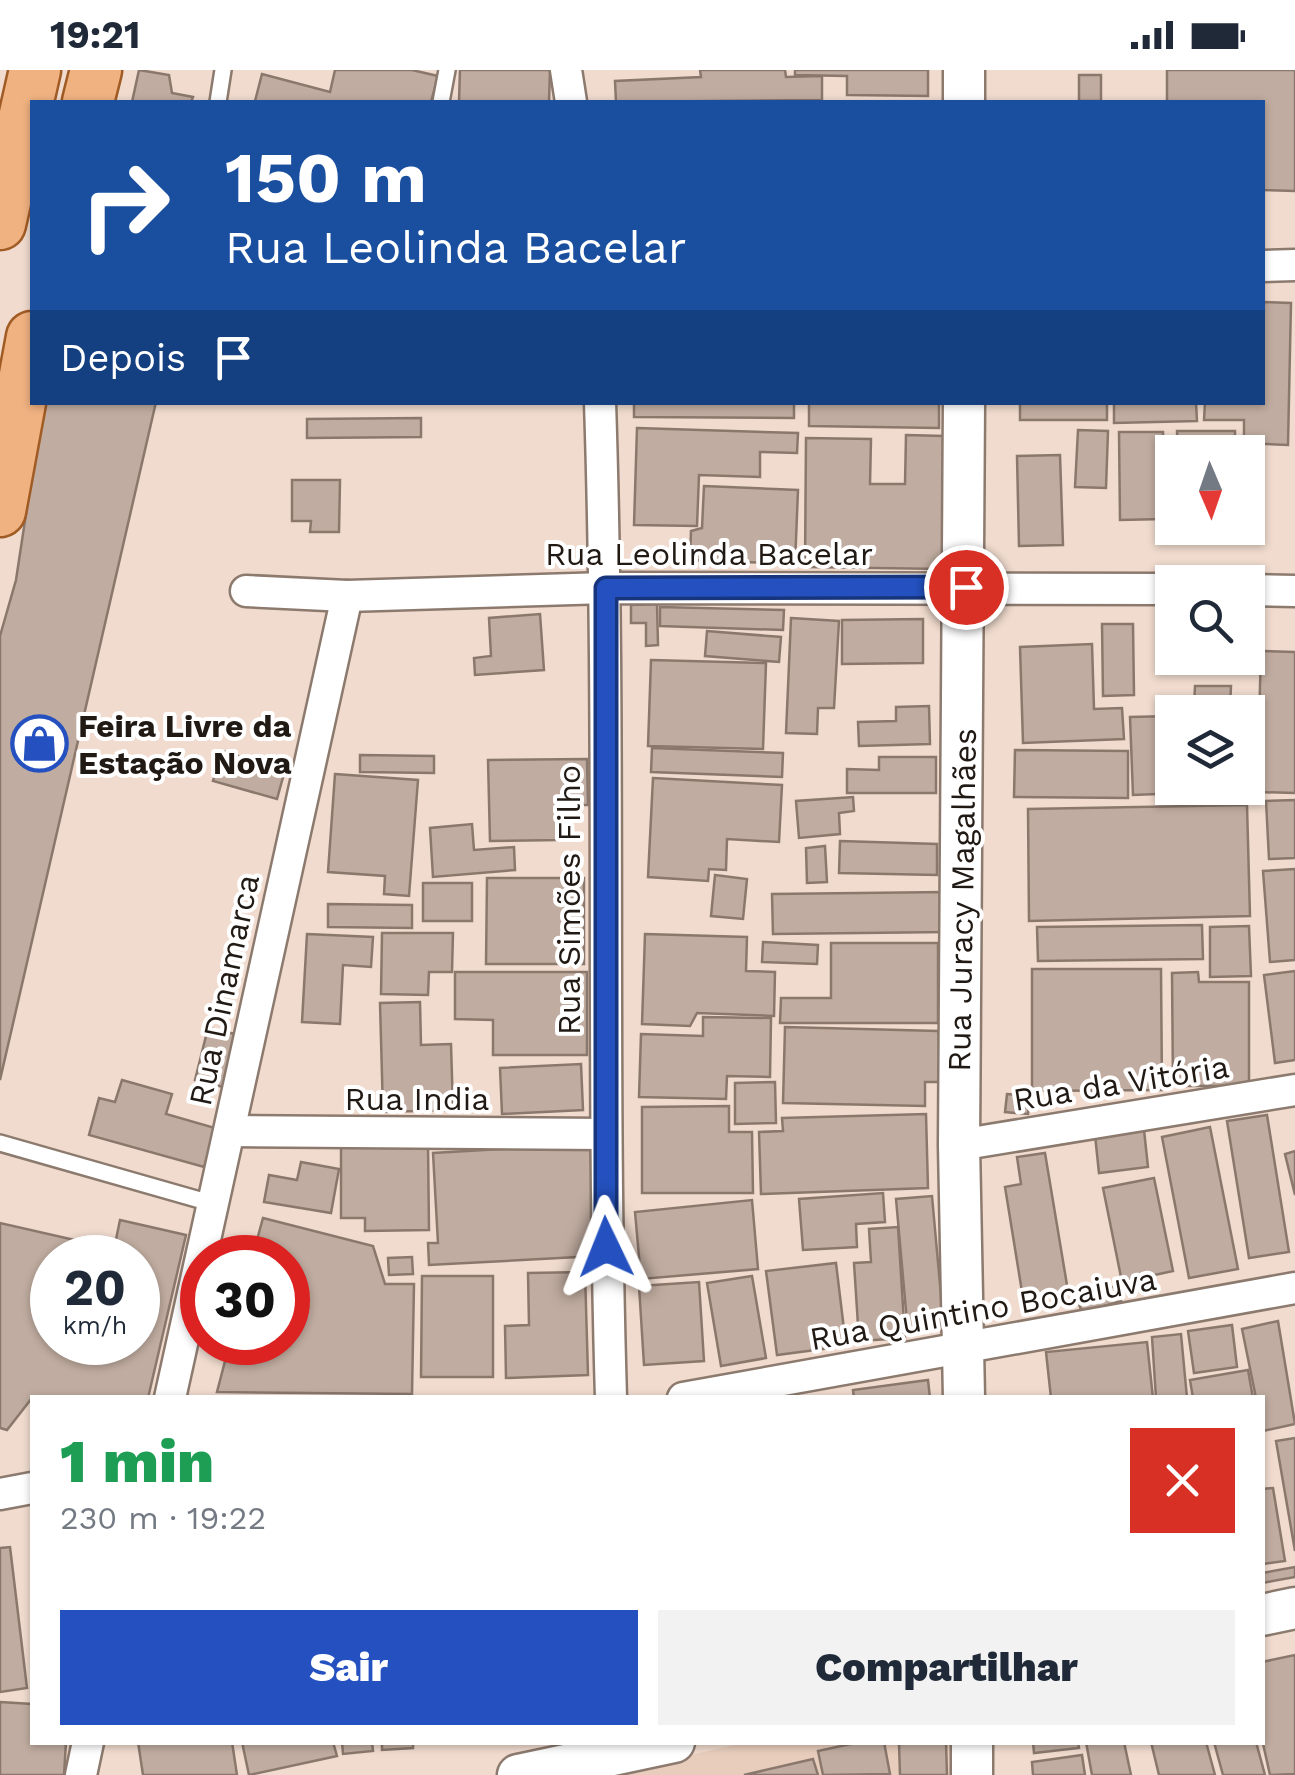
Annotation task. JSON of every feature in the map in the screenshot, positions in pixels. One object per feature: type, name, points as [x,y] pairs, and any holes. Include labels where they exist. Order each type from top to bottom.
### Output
[{"type":"main road","points":[[0,224],[35,70]]},
{"type":"main road","points":[[88,100],[96,70]]},
{"type":"main road","points":[[0,512],[30,349]]},
{"type":"street","points":[[566,70],[570,100]]},
{"type":"street","points":[[964,70],[964,100]]},
{"type":"street","points":[[1265,266],[1295,265]]},
{"type":"street","name":"Rua Simões Filho","points":[[600,405],[606,588],[603,1134],[610,1395]]},
{"type":"street","name":"Rua Juracy Magalhães","points":[[964,405],[966,587],[959,1144],[964,1395]]},
{"type":"street","name":"Rua Leolinda Bacelar","points":[[246,590],[347,596],[606,588],[1155,590]]},
{"type":"street","points":[[1265,590],[1295,591]]},
{"type":"street","name":"Rua Dinamarca","points":[[171,1395],[347,596]]},
{"type":"street","name":"Rua da Vitória","points":[[959,1144],[1295,1090]]},
{"type":"street","name":"Rua India","points":[[231,1131],[603,1134]]},
{"type":"street","name":"Rua Quintino Bocaiuva","points":[[700,1395],[1295,1288]]},
{"type":"street","points":[[0,1494],[30,1488]]},
{"type":"street","points":[[1265,1614],[1295,1608]]},
{"type":"street","points":[[81,1775],[87,1745]]},
{"type":"street","points":[[518,1775],[663,1745]]},
{"type":"street","points":[[972,1745],[972,1775]]},
{"type":"lane","points":[[218,100],[223,70]]},
{"type":"lane","points":[[440,100],[447,70]]},
{"type":"lane","points":[[0,1144],[214,1204]]},
{"type":"shaded area","points":[[734,1745],[958,1745],[958,1775],[621,1775],[621,1771]]},
{"type":"building","points":[[139,70],[169,75],[172,93],[193,97],[192,100],[132,100]]},
{"type":"building","points":[[335,70],[412,70],[438,76],[432,100],[255,100],[262,74],[330,92]]},
{"type":"building","points":[[460,70],[550,70],[549,100],[459,100]]},
{"type":"building","points":[[700,70],[785,70],[786,77],[822,76],[822,100],[616,100],[615,81],[701,77]]},
{"type":"building","points":[[795,70],[928,70],[928,96],[847,95],[847,76],[795,75]]},
{"type":"building","points":[[1167,70],[1295,70],[1295,191],[1265,190],[1265,100],[1167,100]]},
{"type":"building","points":[[1079,75],[1101,75],[1101,100],[1079,100]]},
{"type":"building","points":[[1265,302],[1291,303],[1288,445],[1265,444],[1265,435],[1244,435],[1244,420],[1204,420],[1205,405],[1265,405]]},
{"type":"building","name":"Feira Livre da Estação Nova","points":[[43,405],[155,405],[0,1080],[0,636],[16,580]]},
{"type":"building","points":[[634,405],[794,405],[794,418],[634,417]]},
{"type":"building","points":[[809,405],[939,405],[939,428],[809,426]]},
{"type":"building","points":[[1020,405],[1107,405],[1107,420],[1020,420]]},
{"type":"building","points":[[1114,405],[1196,405],[1197,421],[1114,423]]},
{"type":"building","points":[[421,418],[421,437],[307,438],[307,419]]},
{"type":"building","points":[[637,428],[798,433],[797,453],[760,452],[760,477],[699,475],[697,526],[634,525]]},
{"type":"building","points":[[1078,430],[1108,431],[1106,488],[1075,487]]},
{"type":"building","points":[[1177,431],[1235,431],[1235,435],[1177,435]]},
{"type":"building","points":[[1119,432],[1163,432],[1155,435],[1155,519],[1120,520]]},
{"type":"building","points":[[906,435],[944,436],[943,569],[805,567],[806,438],[871,439],[870,484],[905,484]]},
{"type":"building","points":[[1060,455],[1063,545],[1019,546],[1017,456]]},
{"type":"building","points":[[292,480],[340,480],[339,532],[310,532],[311,521],[292,521]]},
{"type":"building","points":[[704,486],[798,490],[795,564],[690,560],[691,531],[702,528]]},
{"type":"building","points":[[657,604],[658,645],[646,646],[646,623],[631,623],[631,605]]},
{"type":"building","points":[[660,607],[784,610],[783,630],[660,626]]},
{"type":"building","points":[[540,614],[544,670],[475,675],[474,658],[491,656],[489,618]]},
{"type":"building","points":[[791,618],[839,621],[834,708],[818,708],[817,734],[786,733]]},
{"type":"building","points":[[923,619],[923,663],[842,664],[842,620]]},
{"type":"building","points":[[1102,624],[1133,624],[1134,695],[1103,696]]},
{"type":"building","points":[[707,631],[781,637],[779,662],[705,656]]},
{"type":"building","points":[[1092,644],[1094,709],[1122,708],[1124,739],[1023,743],[1020,647]]},
{"type":"building","points":[[1265,651],[1295,652],[1295,793],[1265,792],[1265,695],[1260,695]]},
{"type":"building","points":[[651,660],[766,663],[763,749],[648,746]]},
{"type":"building","points":[[1195,686],[1231,686],[1231,695],[1195,695]]},
{"type":"building","points":[[929,706],[930,744],[859,746],[858,722],[896,721],[896,707]]},
{"type":"building","points":[[1155,716],[1155,794],[1133,795],[1130,717]]},
{"type":"building","points":[[652,748],[783,753],[782,777],[651,772]]},
{"type":"building","points":[[1015,750],[1128,751],[1128,798],[1014,797]]},
{"type":"building","points":[[222,751],[285,770],[277,799],[213,781]]},
{"type":"building","points":[[360,755],[434,756],[434,773],[360,772]]},
{"type":"building","points":[[879,757],[936,757],[936,793],[847,793],[847,769],[879,770]]},
{"type":"building","points":[[587,759],[588,805],[559,805],[560,840],[490,841],[488,760]]},
{"type":"building","points":[[335,774],[418,780],[409,896],[384,894],[385,876],[328,872]]},
{"type":"building","points":[[653,778],[782,785],[779,842],[727,839],[726,870],[709,869],[708,881],[648,877]]},
{"type":"building","points":[[853,797],[854,811],[839,813],[840,834],[799,838],[796,801]]},
{"type":"building","points":[[1295,800],[1295,858],[1269,859],[1266,801]]},
{"type":"building","points":[[1247,805],[1250,916],[1029,921],[1028,809]]},
{"type":"building","points":[[472,824],[474,850],[514,847],[515,870],[433,877],[430,828]]},
{"type":"building","points":[[840,841],[937,844],[937,875],[839,873]]},
{"type":"building","points":[[825,846],[827,882],[807,883],[806,848]]},
{"type":"building","points":[[1295,869],[1295,960],[1270,962],[1263,871]]},
{"type":"building","points":[[715,875],[747,879],[743,919],[711,916]]},
{"type":"building","points":[[487,878],[584,878],[584,964],[486,964]]},
{"type":"building","points":[[423,883],[472,883],[472,921],[423,921]]},
{"type":"building","points":[[945,892],[946,932],[773,934],[772,894]]},
{"type":"building","points":[[328,904],[412,905],[412,928],[328,927]]},
{"type":"building","points":[[1202,925],[1203,959],[1038,961],[1037,927]]},
{"type":"building","points":[[1249,926],[1251,976],[1210,977],[1210,927]]},
{"type":"building","points":[[382,933],[453,933],[452,972],[429,972],[428,995],[381,994]]},
{"type":"building","points":[[307,934],[373,937],[371,967],[343,965],[340,1024],[302,1022]]},
{"type":"building","points":[[645,934],[747,937],[746,971],[775,972],[774,1016],[697,1013],[690,1026],[642,1024]]},
{"type":"building","points":[[763,942],[818,945],[817,964],[762,962]]},
{"type":"building","points":[[831,943],[938,943],[938,1023],[780,1023],[781,998],[831,998]]},
{"type":"building","points":[[1032,969],[1161,969],[1162,1090],[1032,1091]]},
{"type":"building","points":[[1295,971],[1295,1060],[1275,1063],[1264,975]]},
{"type":"building","points":[[455,972],[587,972],[587,1055],[493,1055],[493,1020],[455,1019]]},
{"type":"building","points":[[1198,972],[1199,982],[1249,982],[1249,1086],[1173,1086],[1172,973]]},
{"type":"building","points":[[420,1002],[421,1045],[451,1044],[453,1110],[383,1112],[380,1003]]},
{"type":"building","points":[[703,1017],[771,1018],[770,1077],[727,1076],[726,1099],[639,1097],[641,1034],[703,1036]]},
{"type":"building","points":[[785,1027],[938,1031],[943,1082],[925,1082],[925,1106],[783,1103]]},
{"type":"building","points":[[208,1028],[240,1035],[227,1088],[195,1080]]},
{"type":"building","points":[[581,1064],[583,1110],[502,1114],[500,1068]]},
{"type":"building","points":[[122,1080],[172,1094],[166,1114],[215,1128],[204,1167],[89,1135],[99,1098],[115,1102]]},
{"type":"building","points":[[775,1082],[776,1123],[735,1124],[735,1083]]},
{"type":"building","points":[[1007,1094],[1030,1096],[1028,1114],[1005,1112]]},
{"type":"building","points":[[729,1106],[729,1132],[752,1132],[753,1193],[642,1193],[642,1107]]},
{"type":"building","points":[[926,1114],[928,1188],[761,1194],[759,1132],[783,1131],[782,1118]]},
{"type":"building","points":[[1267,1115],[1289,1252],[1249,1258],[1227,1121]]},
{"type":"building","points":[[1210,1127],[1238,1269],[1189,1278],[1162,1137]]},
{"type":"building","points":[[1144,1130],[1148,1167],[1099,1173],[1095,1135]]},
{"type":"building","points":[[341,1144],[428,1144],[429,1230],[365,1231],[365,1218],[341,1218]]},
{"type":"building","points":[[590,1144],[596,1256],[429,1265],[428,1243],[438,1243],[433,1153]]},
{"type":"building","points":[[1295,1151],[1295,1195],[1285,1154]]},
{"type":"building","points":[[1045,1153],[1068,1291],[1023,1298],[1005,1187],[1021,1184],[1017,1157]]},
{"type":"building","points":[[301,1162],[339,1169],[331,1213],[264,1202],[269,1175],[297,1180]]},
{"type":"building","points":[[1154,1178],[1173,1271],[1122,1282],[1103,1188]]},
{"type":"building","points":[[883,1193],[885,1222],[856,1224],[857,1247],[803,1250],[799,1199]]},
{"type":"building","points":[[932,1196],[944,1329],[908,1333],[896,1199]]},
{"type":"building","points":[[752,1200],[758,1269],[641,1279],[635,1212]]},
{"type":"building","points":[[263,1218],[373,1246],[385,1284],[414,1284],[412,1394],[217,1392],[224,1365],[310,1365],[310,1235],[258,1235]]},
{"type":"building","points":[[120,1220],[186,1235],[180,1235],[180,1261],[160,1347],[160,1235],[117,1235]]},
{"type":"building","points":[[0,1223],[53,1235],[30,1235],[30,1365],[156,1365],[149,1395],[30,1395],[30,1401],[7,1430],[0,1428]]},
{"type":"building","points":[[898,1227],[905,1338],[859,1341],[854,1263],[871,1262],[869,1229]]},
{"type":"building","points":[[412,1257],[413,1274],[389,1275],[388,1258]]},
{"type":"building","points":[[836,1263],[846,1346],[777,1355],[766,1271]]},
{"type":"building","points":[[585,1272],[588,1375],[506,1378],[505,1326],[529,1325],[528,1273]]},
{"type":"building","points":[[422,1276],[493,1276],[493,1377],[421,1377]]},
{"type":"building","points":[[752,1276],[766,1358],[721,1366],[707,1283]]},
{"type":"building","points":[[699,1282],[704,1361],[644,1365],[639,1286]]},
{"type":"building","points":[[1116,1286],[1121,1301],[1082,1313],[1077,1298]]},
{"type":"building","points":[[1278,1321],[1295,1424],[1265,1431],[1265,1395],[1255,1395],[1242,1329]]},
{"type":"building","points":[[1232,1325],[1237,1367],[1194,1373],[1188,1331]]},
{"type":"building","points":[[1181,1334],[1187,1395],[1156,1395],[1152,1337]]},
{"type":"building","points":[[1147,1342],[1153,1395],[1051,1395],[1046,1352]]},
{"type":"building","points":[[1248,1370],[1252,1395],[1192,1395],[1190,1380]]},
{"type":"building","points":[[928,1380],[930,1395],[854,1395],[853,1390]]},
{"type":"building","points":[[1295,1438],[1295,1551],[1276,1441]]},
{"type":"building","points":[[1273,1488],[1285,1561],[1265,1564],[1265,1489]]},
{"type":"building","points":[[10,1547],[27,1688],[0,1692],[0,1548]]},
{"type":"building","points":[[1295,1567],[1295,1577],[1265,1582],[1265,1572]]},
{"type":"building","points":[[1295,1655],[1295,1774],[1270,1775],[1263,1745],[1265,1661]]},
{"type":"building","points":[[0,1702],[30,1704],[30,1745],[66,1745],[64,1775],[0,1775]]},
{"type":"building","points":[[138,1745],[232,1745],[237,1775],[143,1775]]},
{"type":"building","points":[[243,1745],[334,1745],[337,1756],[249,1775]]},
{"type":"building","points":[[342,1745],[372,1745],[373,1751],[343,1754]]},
{"type":"building","points":[[382,1745],[413,1745],[413,1748],[382,1750]]},
{"type":"building","points":[[846,1745],[885,1745],[890,1774],[823,1775],[818,1751]]},
{"type":"building","points":[[899,1745],[946,1745],[947,1775],[900,1775]]},
{"type":"building","points":[[1033,1745],[1079,1748],[1034,1753]]},
{"type":"building","points":[[1087,1745],[1125,1745],[1131,1775],[1092,1775]]},
{"type":"building","points":[[1152,1745],[1207,1745],[1215,1775],[1159,1775]]},
{"type":"building","points":[[1215,1745],[1257,1745],[1265,1775],[1223,1775]]},
{"type":"building","points":[[1082,1755],[1085,1775],[1033,1775],[1032,1762]]},
{"type":"building","points":[[813,1759],[818,1775],[744,1775]]},
{"type":"place","name":"Feira Livre da Estação Nova","points":[[39,744]]},
{"type":"route","points":[[606,1247],[606,588],[966,587]]}]
